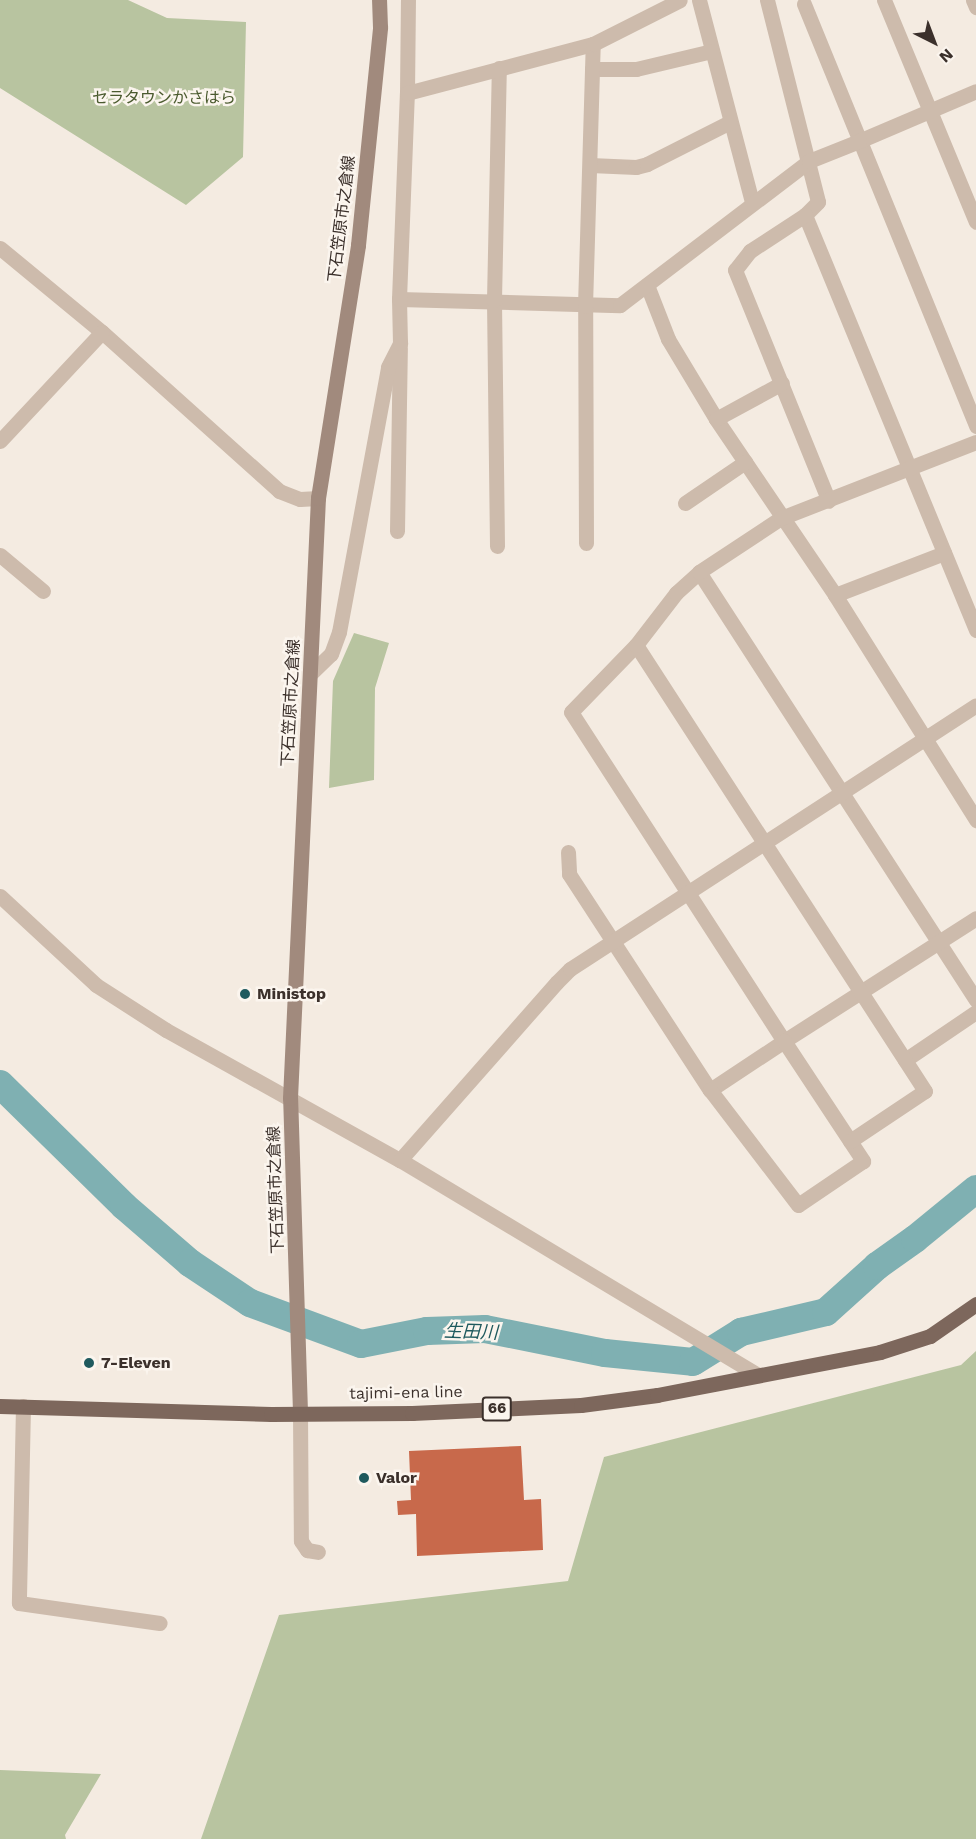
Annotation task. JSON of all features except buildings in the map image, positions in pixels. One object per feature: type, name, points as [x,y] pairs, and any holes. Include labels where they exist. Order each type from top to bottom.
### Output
[{"type":"main road","name":"下石笠原市之倉線","points":[[300,1412],[290,1098],[318,498],[358,244],[381,27],[379,0]]},
{"type":"main road","name":"tajimi-ena line","points":[[0,1406],[412,1413],[581,1405],[657,1395],[880,1352],[930,1336],[976,1304]]},
{"type":"street","points":[[397,531],[399,299],[408,0]]},
{"type":"street","points":[[407,93],[593,44],[680,0]]},
{"type":"street","points":[[699,0],[752,202]]},
{"type":"street","points":[[767,0],[818,202],[805,215],[750,251],[735,270],[829,501]]},
{"type":"street","points":[[884,0],[976,222]]},
{"type":"street","points":[[973,0],[976,8]]},
{"type":"street","points":[[807,1],[860,141],[976,426]]},
{"type":"street","points":[[586,543],[585,306],[593,44]]},
{"type":"street","points":[[592,69],[636,69],[712,51]]},
{"type":"street","points":[[497,546],[494,300],[499,68]]},
{"type":"street","points":[[399,299],[494,300],[585,306],[620,305],[752,202],[809,161],[976,92]]},
{"type":"street","points":[[590,165],[636,167],[647,164],[730,122]]},
{"type":"street","points":[[805,215],[976,630]]},
{"type":"street","points":[[0,248],[102,332],[279,491],[300,499],[318,498]]},
{"type":"street","points":[[647,285],[668,339],[716,419],[835,595],[975,818]]},
{"type":"street","points":[[0,441],[102,332]]},
{"type":"street","points":[[310,674],[331,654],[339,632],[387,367],[400,343]]},
{"type":"street","points":[[716,419],[782,382]]},
{"type":"street","points":[[568,852],[569,874],[710,1090],[798,1205],[863,1161],[571,712],[636,645],[676,593],[699,572],[781,518],[976,442]]},
{"type":"street","points":[[685,503],[745,462]]},
{"type":"street","points":[[835,595],[944,553]]},
{"type":"street","points":[[0,555],[43,591]]},
{"type":"street","points":[[699,572],[976,1000]]},
{"type":"street","points":[[636,645],[925,1091],[850,1141]]},
{"type":"street","points":[[400,1160],[570,969],[976,705]]},
{"type":"street","points":[[0,896],[96,985],[166,1030],[400,1160],[692,1333],[758,1375]]},
{"type":"street","points":[[710,1090],[976,918]]},
{"type":"street","points":[[905,1060],[976,1012]]},
{"type":"street","points":[[23,1406],[20,1603],[160,1623]]},
{"type":"street","points":[[300,1412],[301,1541],[307,1550],[318,1552]]},
{"type":"green space","name":"セラタウンかさはら","points":[[0,0],[128,0],[167,18],[246,22],[243,157],[186,205],[0,88]]},
{"type":"green space","points":[[354,633],[389,643],[375,688],[374,780],[329,788],[333,681]]},
{"type":"green space","points":[[976,1351],[976,1839],[201,1839],[279,1615],[568,1581],[604,1457],[961,1365]]},
{"type":"green space","points":[[0,1770],[101,1774],[65,1835],[66,1839],[0,1839]]},
{"type":"waterway","name":"生田川","points":[[0,1084],[124,1206],[190,1263],[250,1303],[361,1344],[427,1331],[485,1329],[605,1353],[693,1362],[741,1332],[826,1312],[877,1266],[915,1239],[976,1189]]},
{"type":"place","name":"Ministop","points":[[245,994]]},
{"type":"place","name":"7-Eleven","points":[[89,1363]]},
{"type":"place","name":"Valor","points":[[364,1478]]}]
